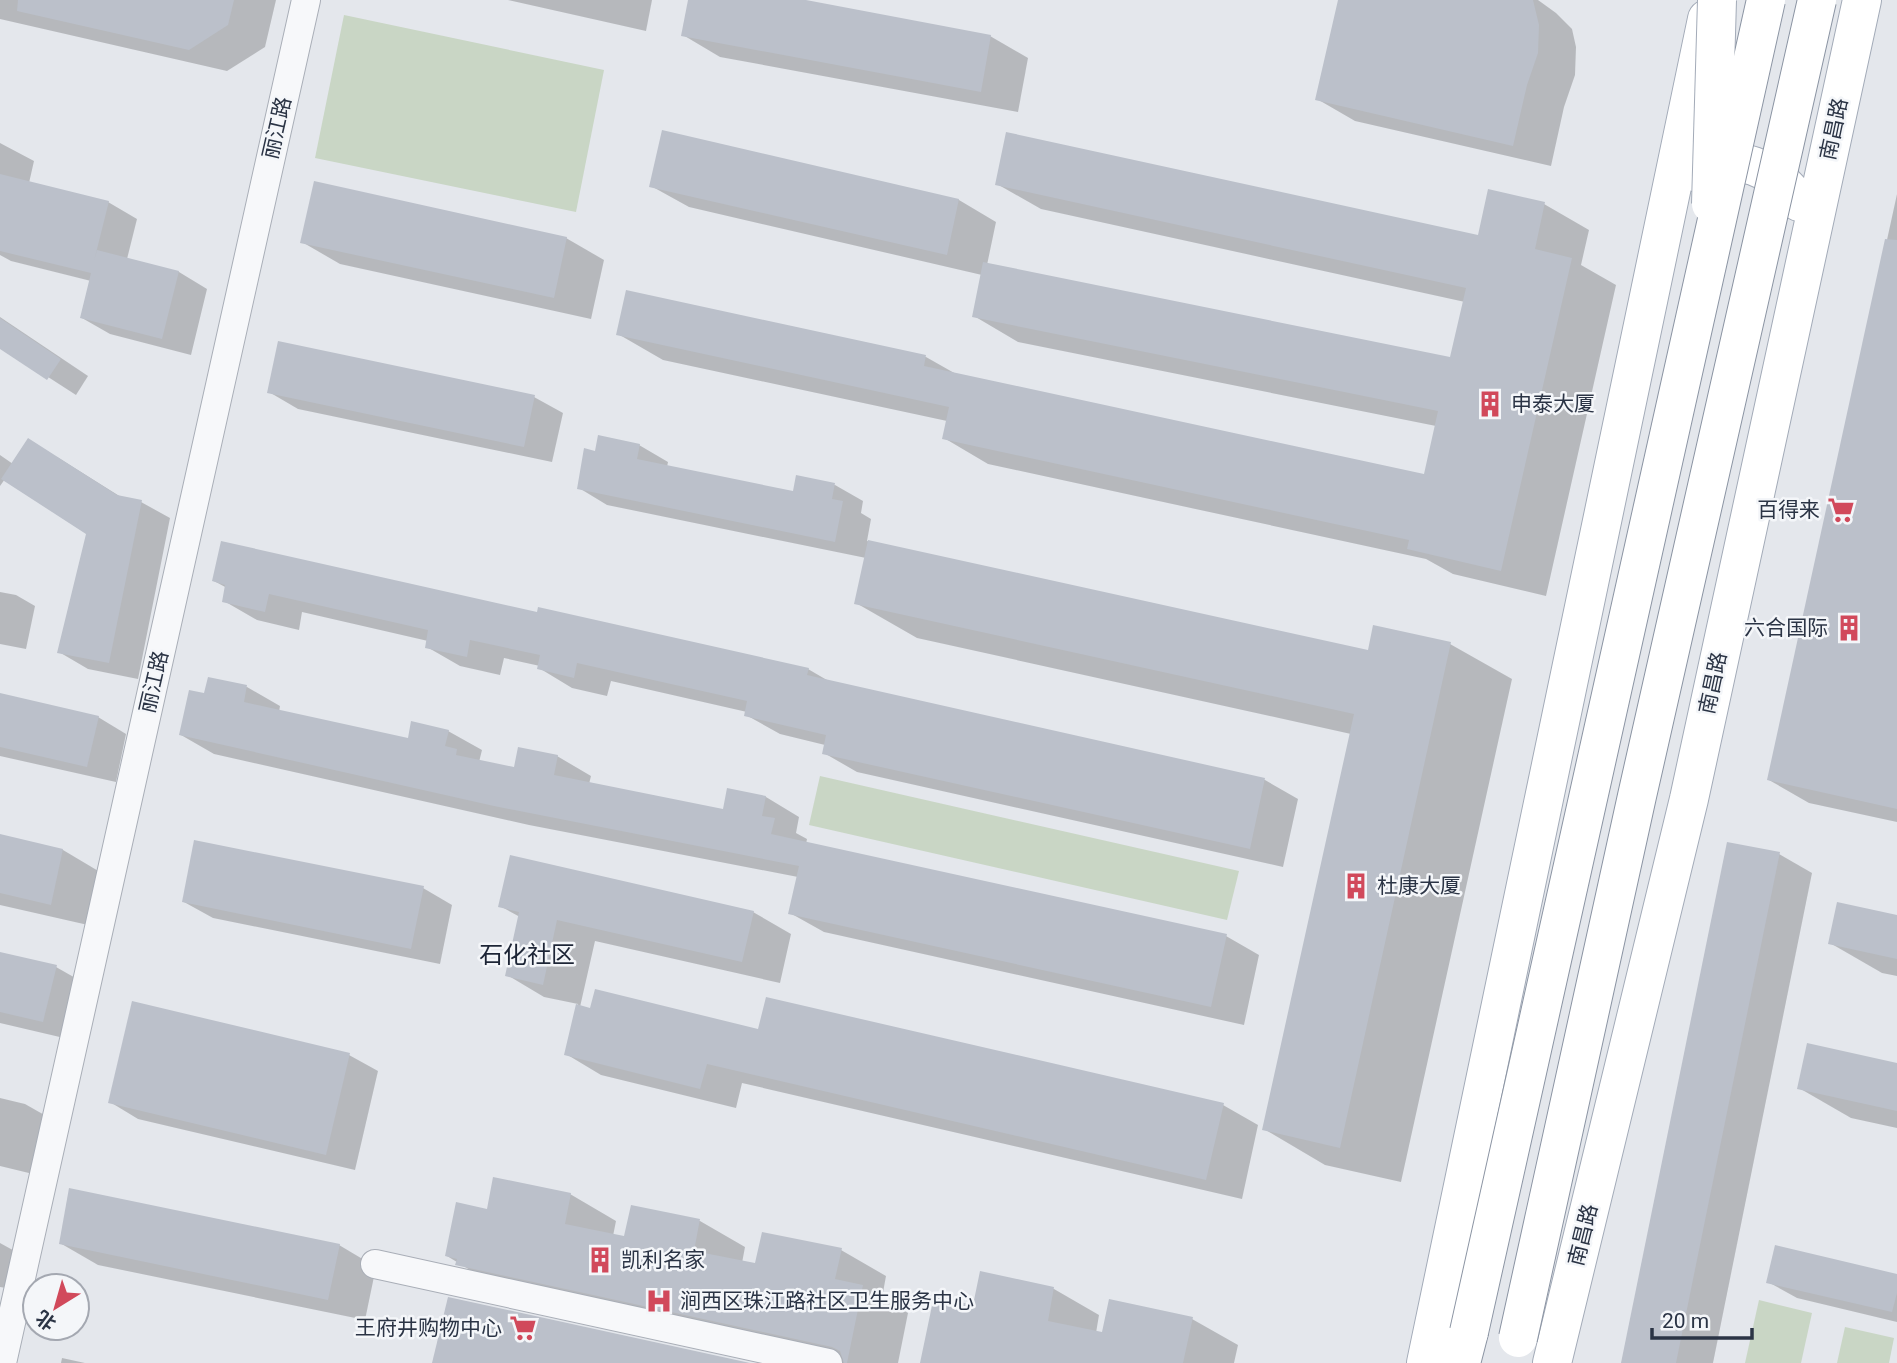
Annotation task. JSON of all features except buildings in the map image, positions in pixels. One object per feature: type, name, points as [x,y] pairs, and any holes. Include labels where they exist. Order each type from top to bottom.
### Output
[{"type":"main road","points":[[1426,1363],[1710,0]]},
{"type":"main road","points":[[1709,252],[1717,0]]},
{"type":"main road","points":[[1465,1348],[1766,0]]},
{"type":"main road","name":"南昌路","points":[[1516,1351],[1637,796],[1817,0]]},
{"type":"main road","name":"南昌路","points":[[1552,1363],[1689,799],[1862,0]]},
{"type":"main road","points":[[1670,196],[1704,169],[1725,162],[1739,162],[1774,175],[1790,189],[1812,225]]},
{"type":"street","name":"丽江路","points":[[2,1363],[306,0]]},
{"type":"street","points":[[374,1265],[828,1363]]},
{"type":"green space","points":[[344,15],[604,70],[576,212],[315,158]]},
{"type":"green space","points":[[820,776],[1239,871],[1227,920],[809,825]]},
{"type":"green space","points":[[1759,1300],[1812,1313],[1801,1363],[1745,1363]]},
{"type":"green space","points":[[1845,1327],[1894,1338],[1889,1363],[1837,1363]]},
{"type":"place","name":"申泰大厦","points":[[1490,404]]},
{"type":"place","name":"百得来","points":[[1841,510]]},
{"type":"place","name":"六合国际","points":[[1849,628]]},
{"type":"place","name":"杜康大厦","points":[[1356,886]]},
{"type":"place","name":"凯利名家","points":[[600,1260]]},
{"type":"place","name":"涧西区珠江路社区卫生服务中心","points":[[659,1301]]},
{"type":"place","name":"王府井购物中心","points":[[523,1328]]},
{"type":"district","name":"石化社区","points":[[527,955]]}]
